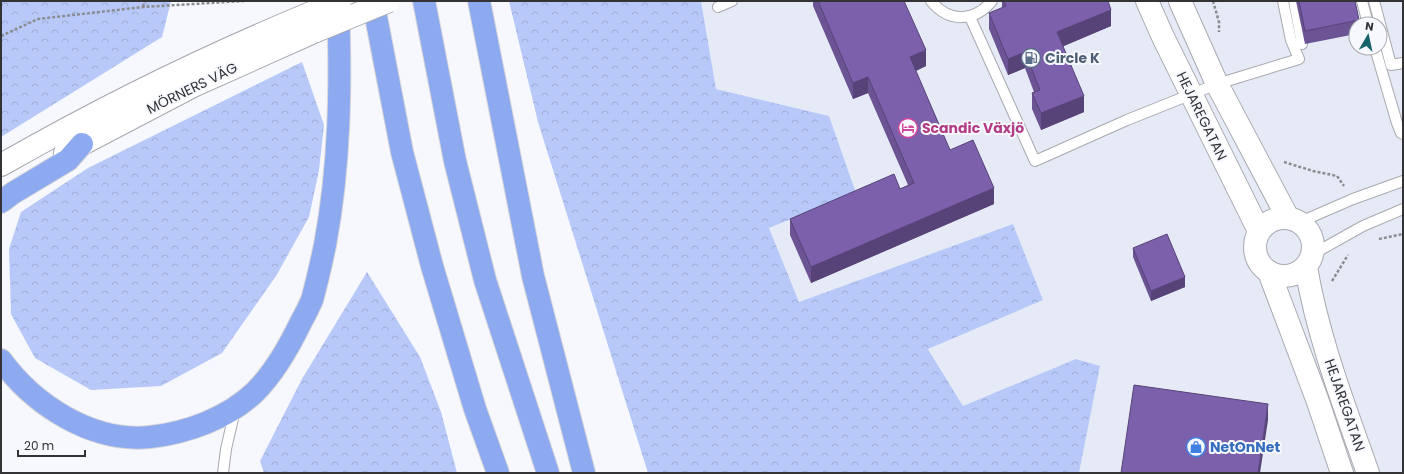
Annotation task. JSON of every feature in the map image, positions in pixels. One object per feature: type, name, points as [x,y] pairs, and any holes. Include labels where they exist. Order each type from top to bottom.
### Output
[{"type":"highway","points":[[1,360],[9,372],[41,403],[75,424],[99,432],[134,437],[165,435],[202,424],[219,417],[254,392],[269,375],[289,347],[311,301],[319,271],[330,215],[337,149],[340,71],[339,1]]},
{"type":"highway","points":[[373,1],[402,152],[432,266],[474,409],[498,473]]},
{"type":"highway","points":[[424,1],[455,161],[485,280],[548,473]]},
{"type":"highway","points":[[479,1],[533,276],[584,473]]},
{"type":"highway","points":[[1,202],[13,193],[68,160],[82,144]]},
{"type":"street","name":"MÖRNERS VÄG","points":[[1,189],[82,144],[313,22],[339,1]]},
{"type":"street","name":"MÖRNERS VÄG","points":[[1,165],[59,132],[181,70],[245,40],[389,1]]},
{"type":"street","name":"HEJAREGATAN","points":[[1147,1],[1259,231]]},
{"type":"street","name":"HEJAREGATAN","points":[[1180,1],[1217,84],[1294,220]]},
{"type":"street","points":[[1281,217],[1294,220],[1309,230],[1312,236],[1314,248],[1309,260],[1299,272],[1288,276],[1280,276],[1269,272],[1262,266],[1256,256],[1255,243],[1259,231],[1269,222],[1281,217]]},
{"type":"street","name":"HEJAREGATAN","points":[[1309,260],[1318,323],[1339,391],[1368,473]]},
{"type":"street","name":"HEJAREGATAN","points":[[1269,272],[1318,399],[1342,473]]},
{"type":"lane","points":[[718,7],[732,1]]},
{"type":"lane","points":[[931,1],[944,13],[961,18],[970,17],[982,11],[992,1]]},
{"type":"lane","points":[[970,17],[1035,161],[1127,120],[1217,84],[1299,59],[1292,40],[1284,1]]},
{"type":"lane","points":[[1294,1],[1302,44]]},
{"type":"lane","points":[[1362,1],[1366,16]]},
{"type":"lane","points":[[1374,1],[1391,65],[1403,62]]},
{"type":"lane","points":[[1377,56],[1397,123],[1403,134]]},
{"type":"lane","points":[[1294,220],[1403,181]]},
{"type":"lane","points":[[1309,260],[1362,226],[1403,209]]},
{"type":"lane","points":[[223,473],[226,448],[236,406]]},
{"type":"path","points":[[143,7],[145,1]]},
{"type":"path","points":[[1,36],[38,19],[143,7],[244,1]]},
{"type":"path","points":[[1374,240],[1403,234]]},
{"type":"shaded area","points":[[701,1],[1403,1],[1403,473],[1079,473],[1099,366],[1077,359],[963,406],[928,348],[1043,300],[1013,224],[799,302],[769,228],[856,193],[829,116],[716,89]]},
{"type":"green space","points":[[1,1],[171,1],[162,37],[1,137]]},
{"type":"green space","points":[[509,1],[701,1],[716,89],[829,116],[856,193],[769,228],[799,302],[1013,224],[1043,300],[928,349],[963,406],[1076,359],[1100,366],[1079,473],[648,473],[538,122]]},
{"type":"green space","points":[[302,62],[324,125],[319,170],[309,217],[276,276],[222,353],[161,386],[91,390],[35,358],[11,314],[9,249],[21,212],[88,168]]},
{"type":"green space","points":[[367,272],[420,357],[441,412],[457,473],[264,473],[260,461],[302,379]]},
{"type":"building","name":"Scandic Växjö","points":[[818,1],[904,1],[926,50],[910,57],[950,150],[973,140],[994,188],[811,267],[790,219],[894,174],[900,189],[914,183],[868,77],[853,83]]},
{"type":"building","name":"Circle K","points":[[1004,1],[1108,1],[1111,10],[1057,32],[1084,96],[1041,113],[1032,93],[1040,90],[1025,52],[1008,59],[989,13],[1006,6]]},
{"type":"building","points":[[1299,1],[1355,1],[1358,16],[1348,16],[1348,22],[1305,31]]},
{"type":"building","points":[[1167,234],[1185,277],[1151,291],[1133,248]]},
{"type":"building","name":"NetOnNet","points":[[1134,385],[1268,404],[1258,473],[1121,473]]},
{"type":"place","name":"Circle K","points":[[1031,58]]},
{"type":"place","name":"Scandic Växjö","points":[[908,128]]},
{"type":"place","name":"NetOnNet","points":[[1196,447]]}]
